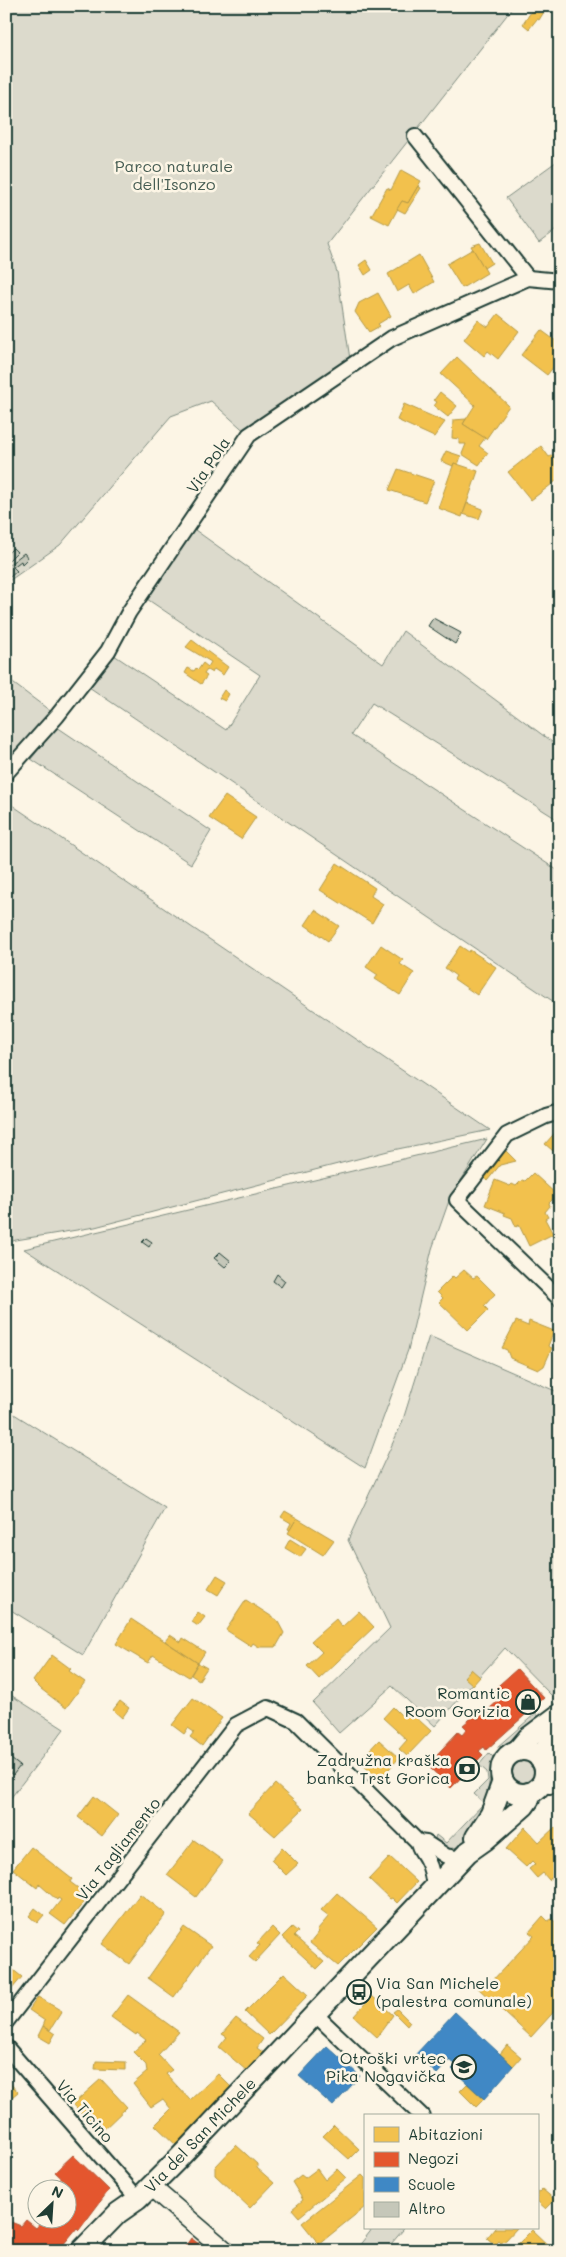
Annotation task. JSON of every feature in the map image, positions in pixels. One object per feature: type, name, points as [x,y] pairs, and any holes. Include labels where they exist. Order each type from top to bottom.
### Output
[{"type":"main road","name":"Via del San Michele","points":[[81,2251],[118,2213],[144,2192],[316,2014],[464,1855],[492,1814],[503,1781],[502,1766],[505,1760],[517,1751],[528,1738],[560,1714]]},
{"type":"main road","name":"Via del San Michele","points":[[464,1855],[486,1840],[543,1787],[545,1772],[560,1725]]},
{"type":"main road","points":[[517,1751],[526,1751],[534,1754],[548,1764]]},
{"type":"main road","points":[[503,1781],[513,1792],[543,1787]]},
{"type":"street","points":[[415,136],[528,278]]},
{"type":"street","name":"Via Pola","points":[[6,772],[57,716],[108,651],[130,612],[249,435],[392,338],[528,278],[560,281]]},
{"type":"street","points":[[560,1112],[546,1116],[507,1135],[456,1200],[560,1298]]},
{"type":"street","name":"Via Tagliamento","points":[[6,2022],[236,1725],[268,1708],[296,1721],[418,1842]]},
{"type":"street","points":[[434,1888],[433,1874],[426,1858],[419,1849],[418,1842],[426,1843],[446,1856],[464,1855]]},
{"type":"street","points":[[316,2014],[420,2114]]},
{"type":"street","name":"Via Ticino","points":[[6,2046],[144,2192]]},
{"type":"street","points":[[144,2192],[226,2251]]},
{"type":"green space","name":"Parco naturale dell'Isonzo","points":[[6,6],[514,6],[327,244],[337,272],[351,366],[249,435],[211,401],[171,416],[60,545],[6,583]]},
{"type":"green space","points":[[560,159],[560,227],[539,243],[506,198]]},
{"type":"green space","points":[[188,525],[383,664],[403,631],[560,748],[560,821],[372,703],[351,735],[560,872],[560,1006],[83,683],[108,651],[226,730],[260,675],[141,595]]},
{"type":"green space","points":[[6,678],[57,716],[15,765],[6,757]]},
{"type":"green space","points":[[57,727],[211,831],[191,864],[31,759]]},
{"type":"green space","points":[[6,801],[490,1130],[388,1151],[95,1227],[6,1243]]},
{"type":"green space","points":[[487,1139],[450,1198],[432,1249],[408,1350],[365,1468],[24,1249]]},
{"type":"green space","points":[[429,1336],[560,1393],[560,1689],[551,1695],[505,1648],[435,1726],[392,1686],[339,1733],[313,1703],[390,1628],[348,1540],[402,1423]]},
{"type":"green space","points":[[6,1409],[165,1508],[83,1655],[6,1607]]},
{"type":"green space","points":[[6,1692],[64,1729],[6,1804]]},
{"type":"green space","points":[[536,1713],[541,1719],[514,1740],[497,1747]]},
{"type":"green space","points":[[489,1753],[493,1757],[485,1810],[467,1838],[458,1847],[448,1849],[434,1842],[436,1835],[446,1843],[484,1803],[474,1794],[488,1780],[487,1772],[479,1765]]},
{"type":"green space","points":[[523,1761],[533,1768],[534,1772],[527,1782],[523,1783],[513,1776],[512,1772],[519,1762]]},
{"type":"green space","points":[[371,2230],[403,2230],[385,2251],[355,2251]]},
{"type":"building: Abitazioni","points":[[535,6],[547,7],[539,20],[537,19],[529,29],[523,24]]},
{"type":"building: Abitazioni","points":[[401,170],[421,181],[408,203],[402,201],[389,225],[371,216],[387,188],[391,190]]},
{"type":"building: Abitazioni","points":[[418,186],[421,188],[405,213],[397,209],[402,201],[408,203]]},
{"type":"building: Abitazioni","points":[[480,243],[492,263],[484,268],[471,246]]},
{"type":"building: Abitazioni","points":[[473,249],[487,273],[462,288],[447,264]]},
{"type":"building: Abitazioni","points":[[419,255],[434,282],[414,294],[409,285],[397,292],[388,274]]},
{"type":"building: Abitazioni","points":[[366,260],[372,270],[365,275],[359,265]]},
{"type":"building: Abitazioni","points":[[378,293],[391,316],[378,324],[380,326],[369,332],[355,312],[359,303]]},
{"type":"building: Abitazioni","points":[[498,314],[519,331],[498,359],[488,351],[484,356],[464,339],[478,320],[488,327]]},
{"type":"building: Abitazioni","points":[[541,330],[560,344],[560,359],[547,375],[521,355]]},
{"type":"building: Abitazioni","points":[[457,357],[509,406],[486,439],[463,424],[475,405],[441,374]]},
{"type":"building: Abitazioni","points":[[440,392],[457,406],[448,417],[434,406],[437,402],[434,400]]},
{"type":"building: Abitazioni","points":[[404,404],[445,422],[434,437],[397,420]]},
{"type":"building: Abitazioni","points":[[466,419],[463,424],[485,438],[479,446],[488,453],[479,465],[462,454],[466,444],[459,444],[459,439],[452,438],[453,420]]},
{"type":"building: Abitazioni","points":[[541,446],[549,457],[554,454],[560,462],[560,478],[531,500],[508,472]]},
{"type":"building: Abitazioni","points":[[446,451],[461,456],[458,465],[454,463],[453,466],[441,461]]},
{"type":"building: Abitazioni","points":[[454,463],[478,471],[462,517],[438,508]]},
{"type":"building: Abitazioni","points":[[398,469],[434,481],[425,502],[389,490]]},
{"type":"building: Abitazioni","points":[[467,503],[483,509],[479,519],[463,514]]},
{"type":"building: Abitazioni","points":[[192,640],[228,667],[223,675],[214,669],[212,673],[207,670],[204,674],[207,676],[201,684],[185,673],[188,668],[194,671],[196,668],[198,670],[203,663],[208,667],[211,662],[186,647]]},
{"type":"building: Abitazioni","points":[[224,690],[229,694],[225,701],[219,698]]},
{"type":"building: Abitazioni","points":[[225,796],[256,817],[241,839],[209,818]]},
{"type":"building: Abitazioni","points":[[337,863],[375,888],[371,896],[383,904],[372,923],[320,890]]},
{"type":"building: Abitazioni","points":[[315,910],[339,926],[328,941],[305,925]]},
{"type":"building: Abitazioni","points":[[381,945],[403,960],[400,964],[414,973],[400,995],[375,979],[378,975],[366,967]]},
{"type":"building: Abitazioni","points":[[460,946],[469,952],[470,950],[496,967],[477,995],[454,979],[456,976],[445,968]]},
{"type":"building: Abitazioni","points":[[560,1127],[560,1157],[545,1144]]},
{"type":"building: Abitazioni","points":[[504,1149],[516,1161],[500,1165],[487,1181],[480,1174]]},
{"type":"building: Abitazioni","points":[[533,1173],[557,1195],[549,1203],[550,1206],[545,1212],[548,1217],[545,1219],[553,1234],[529,1246],[519,1225],[516,1227],[512,1218],[485,1205],[495,1180],[510,1186],[512,1184],[516,1186]]},
{"type":"building: Abitazioni","points":[[464,1270],[473,1278],[477,1276],[495,1294],[484,1306],[488,1310],[468,1330],[439,1302],[443,1298],[437,1292],[453,1276],[455,1278]]},
{"type":"building: Abitazioni","points":[[516,1321],[528,1326],[529,1321],[554,1331],[548,1346],[552,1348],[544,1366],[538,1370],[510,1358],[507,1350],[502,1348]]},
{"type":"building: Abitazioni","points":[[285,1511],[297,1518],[290,1530],[288,1529],[291,1523],[281,1517]]},
{"type":"building: Abitazioni","points":[[297,1518],[334,1540],[323,1555],[288,1533]]},
{"type":"building: Abitazioni","points":[[290,1539],[306,1549],[300,1557],[285,1548]]},
{"type":"building: Abitazioni","points":[[217,1575],[227,1581],[218,1595],[208,1589]]},
{"type":"building: Abitazioni","points":[[246,1600],[277,1620],[284,1633],[276,1647],[259,1647],[253,1643],[251,1646],[226,1630]]},
{"type":"building: Abitazioni","points":[[359,1611],[374,1627],[319,1679],[307,1666],[322,1652],[311,1641],[336,1619],[342,1627]]},
{"type":"building: Abitazioni","points":[[198,1612],[205,1617],[198,1626],[192,1622]]},
{"type":"building: Abitazioni","points":[[131,1619],[198,1663],[189,1677],[153,1655],[148,1663],[116,1644]]},
{"type":"building: Abitazioni","points":[[170,1635],[181,1642],[183,1638],[205,1652],[198,1663],[165,1641]]},
{"type":"building: Abitazioni","points":[[52,1655],[71,1669],[69,1671],[85,1682],[66,1708],[33,1681]]},
{"type":"building: Abitazioni","points":[[198,1663],[207,1668],[199,1680],[191,1675]]},
{"type":"building: Abitazioni","points":[[471,1669],[480,1677],[473,1685],[464,1677]]},
{"type":"building: Abitazioni","points":[[193,1698],[222,1718],[202,1746],[190,1737],[194,1732],[188,1728],[184,1734],[172,1725]]},
{"type":"building: Abitazioni","points":[[120,1701],[129,1708],[122,1718],[113,1710]]},
{"type":"building: Abitazioni","points":[[393,1707],[401,1715],[407,1709],[431,1731],[407,1756],[399,1749],[407,1740],[383,1718]]},
{"type":"building: Abitazioni","points":[[379,1740],[399,1758],[379,1780],[359,1761]]},
{"type":"building: Abitazioni","points":[[275,1784],[303,1809],[275,1836],[248,1813]]},
{"type":"building: Abitazioni","points":[[94,1796],[118,1815],[102,1836],[78,1817]]},
{"type":"building: Abitazioni","points":[[525,1827],[539,1842],[555,1827],[560,1833],[560,1841],[557,1844],[560,1847],[560,1871],[549,1880],[543,1873],[537,1878],[529,1869],[535,1864],[532,1861],[526,1867],[506,1849]]},
{"type":"building: Abitazioni","points":[[194,1840],[223,1861],[196,1897],[167,1875]]},
{"type":"building: Abitazioni","points":[[31,1847],[72,1879],[70,1882],[89,1896],[65,1925],[50,1914],[61,1900],[58,1898],[57,1900],[39,1884],[37,1888],[13,1869]]},
{"type":"building: Abitazioni","points":[[282,1848],[298,1864],[286,1875],[271,1860]]},
{"type":"building: Abitazioni","points":[[390,1857],[417,1882],[397,1903],[392,1898],[390,1899],[369,1879]]},
{"type":"building: Abitazioni","points":[[560,1871],[560,1880],[556,1884],[551,1879]]},
{"type":"building: Abitazioni","points":[[337,1893],[377,1927],[338,1966],[310,1943],[319,1932],[317,1930],[329,1916],[321,1910]]},
{"type":"building: Abitazioni","points":[[140,1894],[166,1914],[129,1964],[102,1944]]},
{"type":"building: Abitazioni","points":[[35,1908],[44,1915],[37,1923],[29,1916]]},
{"type":"building: Abitazioni","points":[[543,1916],[548,1921],[552,1919],[560,1926],[557,1930],[560,1932],[560,2005],[531,2037],[478,1988],[487,1977],[492,1981],[534,1936],[529,1932]]},
{"type":"building: Abitazioni","points":[[184,1927],[211,1946],[174,1997],[148,1978]]},
{"type":"building: Abitazioni","points":[[272,1927],[280,1935],[255,1962],[249,1957],[260,1945],[257,1943]]},
{"type":"building: Abitazioni","points":[[292,1927],[298,1932],[294,1936],[324,1962],[317,1969],[282,1937]]},
{"type":"building: Abitazioni","points":[[6,1964],[22,1977],[6,1996]]},
{"type":"building: Abitazioni","points":[[284,1973],[308,1995],[269,2035],[245,2012]]},
{"type":"building: Abitazioni","points":[[128,1995],[179,2032],[158,2055],[172,2070],[166,2074],[190,2100],[218,2074],[234,2090],[178,2147],[155,2125],[171,2109],[163,2099],[151,2107],[133,2084],[147,2072],[146,2065],[133,2052],[146,2040],[111,2017]]},
{"type":"building: Abitazioni","points":[[372,1996],[393,2015],[377,2037],[354,2016]]},
{"type":"building: Abitazioni","points":[[38,1997],[62,2011],[50,2030],[43,2026],[45,2021],[29,2010]]},
{"type":"building: Abitazioni","points":[[397,2009],[410,2022],[407,2026],[393,2012]]},
{"type":"building: Abitazioni","points":[[236,2018],[263,2039],[257,2048],[264,2053],[247,2071],[219,2047],[227,2037],[222,2034]]},
{"type":"building: Abitazioni","points":[[43,2026],[55,2034],[50,2043],[38,2036]]},
{"type":"building: Abitazioni","points":[[507,2045],[521,2057],[513,2066],[500,2054]]},
{"type":"building: Abitazioni","points":[[96,2061],[126,2062],[126,2070],[95,2069]]},
{"type":"building: Abitazioni","points":[[6,2079],[18,2092],[6,2102]]},
{"type":"building: Abitazioni","points":[[101,2079],[127,2107],[100,2133],[73,2104]]},
{"type":"building: Abitazioni","points":[[467,2084],[484,2099],[476,2107],[460,2091]]},
{"type":"building: Abitazioni","points":[[334,2125],[359,2149],[349,2159],[323,2136]]},
{"type":"building: Abitazioni","points":[[236,2145],[274,2183],[250,2208],[215,2175],[215,2167]]},
{"type":"building: Abitazioni","points":[[317,2169],[325,2180],[337,2169],[346,2178],[299,2217],[292,2209],[303,2200],[292,2182],[301,2175],[305,2178]]},
{"type":"building: Abitazioni","points":[[362,2175],[364,2177],[364,2208],[319,2244],[302,2223]]},
{"type":"building: Abitazioni","points":[[542,2189],[555,2200],[546,2209],[538,2202],[539,2192]]},
{"type":"building: Abitazioni","points":[[493,2230],[515,2230],[506,2240],[501,2243],[499,2241],[495,2245],[487,2238]]},
{"type":"building: Abitazioni","points":[[532,2230],[554,2251],[511,2251]]},
{"type":"building: Negozi","points":[[517,1669],[544,1698],[486,1750],[484,1747],[479,1751],[483,1755],[451,1788],[427,1765],[458,1732],[462,1735],[467,1729],[463,1725],[474,1716],[478,1719],[499,1700],[491,1692]]},
{"type":"building: Negozi","points":[[73,2155],[109,2190],[79,2230],[78,2180],[64,2180],[55,2172]]},
{"type":"building: Negozi","points":[[6,2220],[21,2226],[26,2220],[28,2222],[28,2230],[75,2230],[58,2251],[6,2251]]},
{"type":"building: Negozi","points":[[191,2238],[208,2251],[182,2251]]},
{"type":"building: Scuole","points":[[455,2012],[513,2066],[484,2099],[452,2069],[456,2065],[450,2060],[437,2074],[415,2055]]},
{"type":"building: Scuole","points":[[327,2046],[360,2076],[333,2106],[299,2076]]},
{"type":"building: Altro","points":[[13,548],[17,552],[6,563],[6,555]]},
{"type":"building: Altro","points":[[24,553],[28,558],[22,564],[21,561],[13,567],[17,571],[10,577],[6,572],[6,567]]},
{"type":"building: Altro","points":[[433,618],[461,633],[455,644],[428,626]]},
{"type":"building: Altro","points":[[146,1238],[152,1242],[149,1247],[142,1242]]},
{"type":"building: Altro","points":[[220,1252],[231,1261],[225,1267],[214,1258]]},
{"type":"building: Altro","points":[[277,1274],[285,1281],[281,1287],[273,1281]]},
{"type":"building: Altro","points":[[7,1756],[20,1766],[13,1775],[6,1770]]},
{"type":"place","name":"Romantic Room Gorizia","points":[[528,1702]]},
{"type":"place","name":"Zadružna kraška banka Trst Gorica","points":[[467,1769]]},
{"type":"place","name":"Via San Michele (palestra comunale)","points":[[359,1992]]},
{"type":"place","name":"Otroški vrtec Pika Nogavička","points":[[464,2067]]}]
